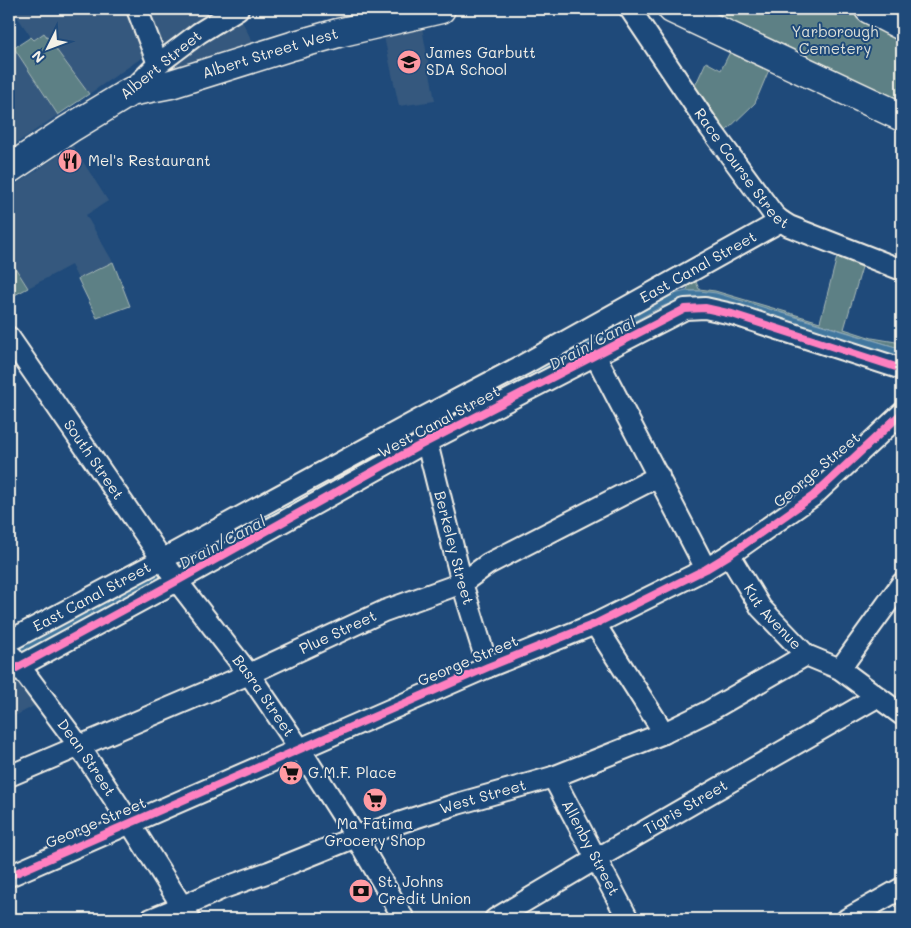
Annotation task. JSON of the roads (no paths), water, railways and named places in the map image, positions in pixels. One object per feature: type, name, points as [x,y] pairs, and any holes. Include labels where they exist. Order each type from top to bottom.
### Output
[{"type":"main road","name":"Albert Street West","points":[[130,92],[171,84],[338,33],[441,9]]},
{"type":"main road","points":[[672,9],[902,118]]},
{"type":"main road","points":[[869,9],[902,26]]},
{"type":"main road","name":"Albert Street","points":[[9,169],[69,129],[130,92]]},
{"type":"street","points":[[137,9],[158,64]]},
{"type":"street","name":"Albert Street","points":[[130,92],[158,64],[238,9]]},
{"type":"street","name":"Race Course Street","points":[[630,9],[710,128],[774,215],[789,226],[902,270]]},
{"type":"street","name":"East Canal Street","points":[[12,658],[423,431],[523,365],[781,221]]},
{"type":"street","name":"West Canal Street","points":[[423,431],[595,355],[685,309],[705,308],[732,314],[902,370]]},
{"type":"street","name":"South Street","points":[[9,337],[170,570]]},
{"type":"street","points":[[595,355],[706,569]]},
{"type":"street","name":"George Street","points":[[9,876],[488,667],[595,624],[706,569],[729,556],[813,496],[902,413]]},
{"type":"street","name":"Berkeley Street","points":[[423,431],[462,583],[488,667]]},
{"type":"street","name":"Plue Street","points":[[9,776],[249,674],[384,611],[462,583],[488,564],[659,476]]},
{"type":"street","name":"Kut Avenue","points":[[729,556],[761,608],[806,656],[840,669],[902,715]]},
{"type":"street","points":[[12,658],[170,570]]},
{"type":"street","name":"Basra Street","points":[[170,570],[249,674],[300,749],[356,837],[404,919]]},
{"type":"street","points":[[840,669],[902,583]]},
{"type":"street","points":[[595,624],[664,733]]},
{"type":"street","name":"West Street","points":[[150,919],[186,913],[221,889],[356,837],[457,804],[553,777],[664,733],[708,711],[806,656]]},
{"type":"street","name":"Dean Street","points":[[12,658],[80,747],[186,913]]},
{"type":"street","name":"Tigris Street","points":[[495,919],[877,697]]},
{"type":"street","name":"Allenby Street","points":[[553,777],[628,919]]},
{"type":"street","points":[[847,919],[902,888]]},
{"type":"water","name":"Drain/Canal","points":[[686,291],[716,293],[902,349],[902,357],[707,299],[686,299],[673,302],[9,660],[9,653],[636,312],[674,294]]},
{"type":"place","name":"James Garbutt SDA School","points":[[409,62]]},
{"type":"place","name":"Mel's Restaurant","points":[[70,161]]},
{"type":"place","name":"G.M.F. Place","points":[[291,773]]},
{"type":"place","name":"Ma Fatima Grocery Shop","points":[[375,800]]},
{"type":"place","name":"St. Johns Credit Union","points":[[361,891]]},
{"type":"park label","name":"Yarborough Cemetery","points":[[835,40]]}]
